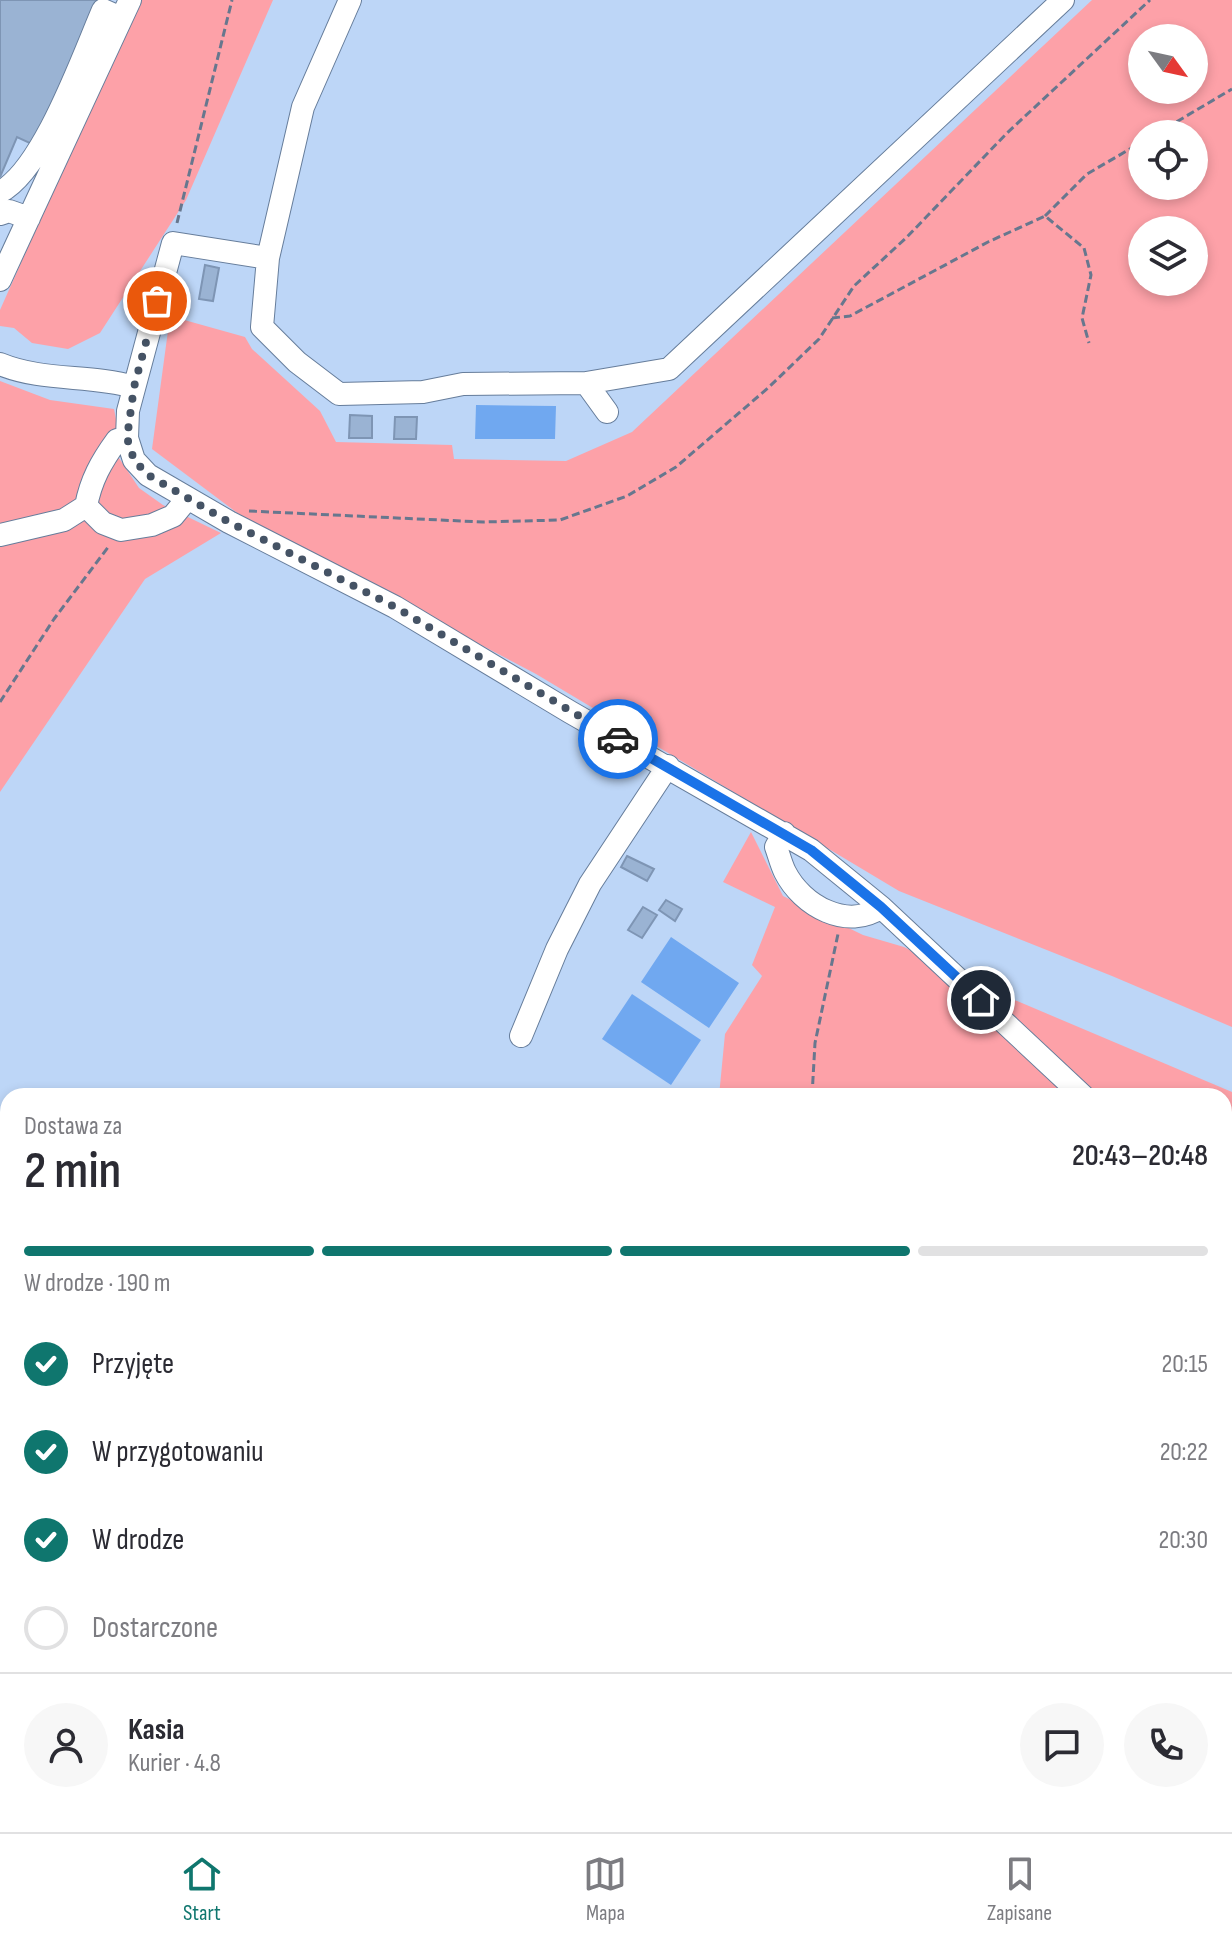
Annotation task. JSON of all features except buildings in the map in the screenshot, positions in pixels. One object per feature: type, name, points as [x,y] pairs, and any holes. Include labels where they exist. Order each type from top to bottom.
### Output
[{"type":"street","points":[[350,0],[303,107],[268,258],[262,327],[297,362],[339,394],[423,392],[463,384],[586,383],[669,369],[1063,0]]},
{"type":"street","points":[[0,192],[10,187],[40,152],[103,10],[126,9],[0,280]]},
{"type":"street","points":[[0,214],[9,211],[29,218]]},
{"type":"street","points":[[268,258],[173,243],[134,387],[127,438],[134,460],[148,475],[229,522],[395,607],[570,712],[784,833],[837,869],[881,907],[1074,1088]]},
{"type":"street","points":[[0,364],[22,373],[45,377],[118,382],[134,387]]},
{"type":"street","points":[[586,383],[607,412]]},
{"type":"street","points":[[0,535],[64,520],[86,506],[99,464],[117,440],[127,438]]},
{"type":"street","points":[[86,506],[103,523],[121,530],[152,525],[173,516],[187,499]]},
{"type":"street","points":[[521,1036],[557,949],[590,884],[668,766]]},
{"type":"street","points":[[784,833],[776,847],[785,873],[805,897],[841,918],[869,916],[881,907]]},
{"type":"path","points":[[173,243],[232,0]]},
{"type":"path","points":[[229,522],[243,511],[483,522],[560,520],[627,496],[676,467],[768,388],[819,339],[854,286],[907,237],[1007,133],[1150,0]]},
{"type":"path","points":[[1180,120],[1232,89]]},
{"type":"path","points":[[832,318],[850,316],[988,242],[1045,216],[1087,174],[1128,150]]},
{"type":"path","points":[[1045,216],[1084,248],[1091,275],[1082,318],[1089,343]]},
{"type":"path","points":[[0,702],[54,619],[121,530]]},
{"type":"path","points":[[812,1088],[815,1043],[841,918]]},
{"type":"shaded area","points":[[138,0],[273,0],[186,200],[100,333],[68,349],[32,343],[14,328],[0,326],[0,310]]},
{"type":"shaded area","points":[[1092,0],[1232,0],[1232,1027],[899,891],[536,674],[252,524],[152,449],[170,316],[245,337],[252,349],[320,411],[336,442],[452,445],[454,459],[566,461],[632,432]]},
{"type":"shaded area","points":[[0,381],[50,400],[114,409],[117,455],[139,488],[163,505],[221,533],[145,579],[0,792]]},
{"type":"shaded area","points":[[751,832],[783,896],[863,935],[904,947],[984,987],[1223,1088],[720,1088],[725,1034],[762,976],[752,965],[775,907],[723,882]]},
{"type":"water","points":[[476,405],[556,406],[555,439],[475,439]]},
{"type":"water","points":[[671,937],[739,983],[709,1028],[641,982]]},
{"type":"water","points":[[632,994],[701,1040],[671,1085],[602,1039]]},
{"type":"way so far","points":[[157,301],[128,411],[127,438],[134,460],[148,475],[229,522],[395,607],[618,739]]},
{"type":"route","points":[[618,739],[811,850],[881,907],[981,1000]]}]
